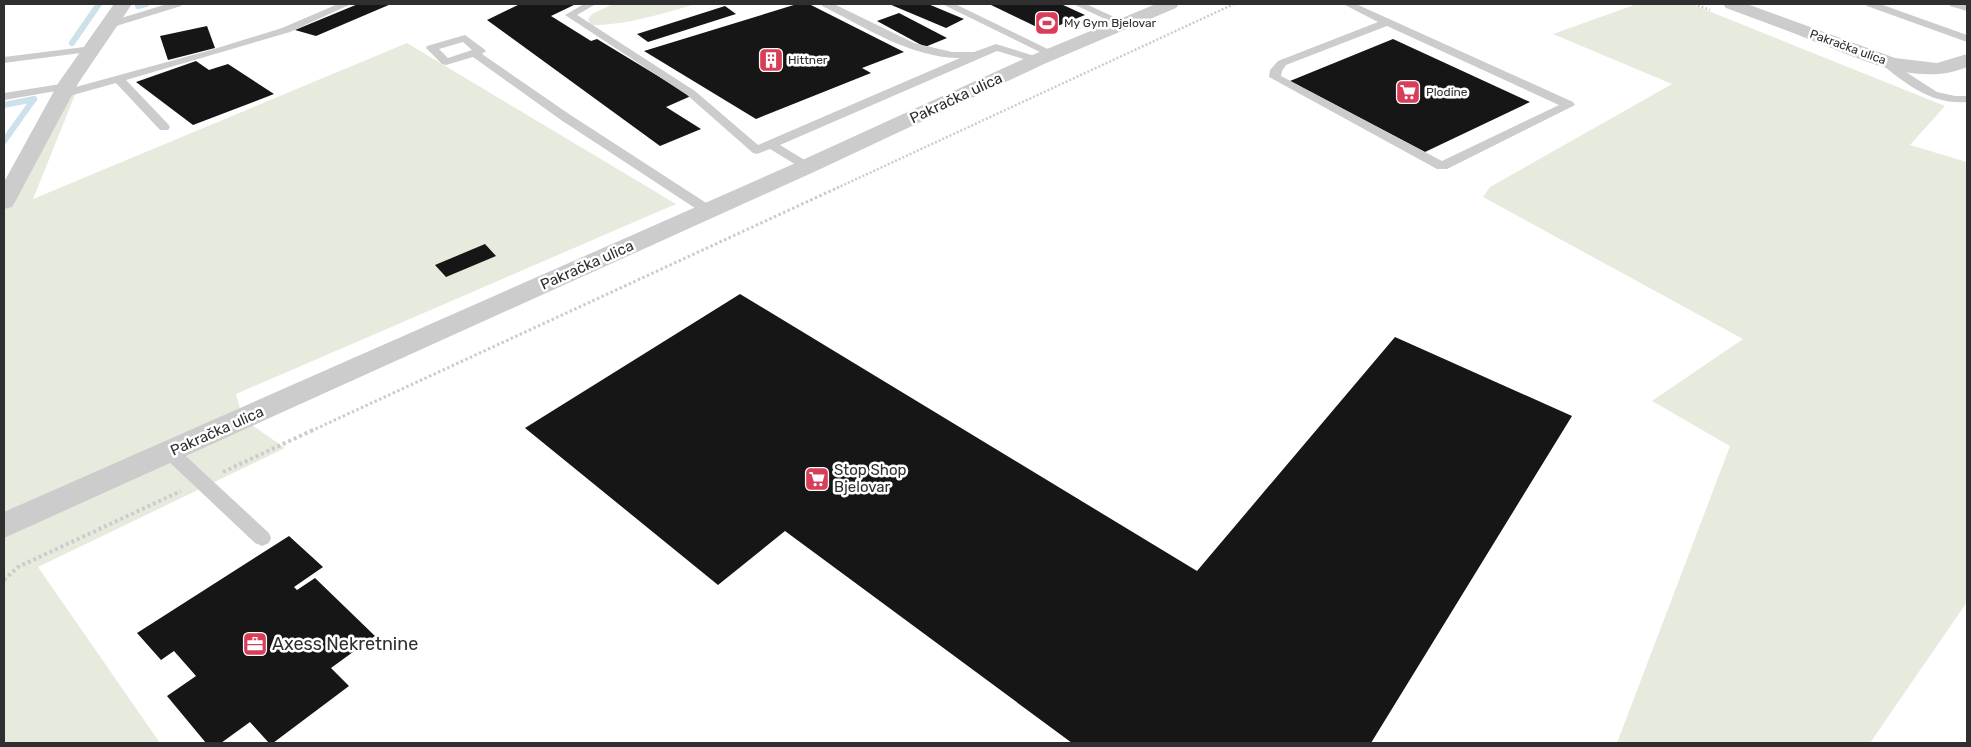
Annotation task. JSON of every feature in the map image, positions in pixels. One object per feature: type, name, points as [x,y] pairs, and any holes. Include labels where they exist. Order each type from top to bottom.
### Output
[{"type":"street","points":[[4,202],[64,90],[123,4]]},
{"type":"street","name":"Pakračka ulica","points":[[4,526],[709,211],[1044,57],[1170,4]]},
{"type":"street","name":"Pakračka ulica","points":[[1732,4],[1884,61],[1908,67],[1954,67],[1967,60]]},
{"type":"lane","points":[[109,24],[177,4]]},
{"type":"lane","points":[[4,97],[64,90],[119,79],[286,30],[346,4]]},
{"type":"lane","points":[[590,4],[570,15],[691,93],[757,150],[996,47],[1044,57]]},
{"type":"lane","points":[[826,4],[911,46],[952,55],[979,55]]},
{"type":"lane","points":[[947,4],[1044,57]]},
{"type":"lane","points":[[1078,4],[1122,23]]},
{"type":"lane","points":[[1348,4],[1568,105],[1442,166],[1275,77],[1276,70],[1282,63],[1387,22]]},
{"type":"lane","points":[[1871,4],[1967,39]]},
{"type":"lane","points":[[1954,4],[1967,8]]},
{"type":"lane","points":[[4,60],[92,49]]},
{"type":"lane","points":[[474,53],[565,117],[709,211]]},
{"type":"lane","points":[[1884,61],[1923,89],[1942,97],[1967,99]]},
{"type":"lane","points":[[119,79],[164,127]]},
{"type":"lane","points":[[771,144],[806,167]]},
{"type":"lane","points":[[170,452],[262,538]]},
{"type":"path","points":[[214,476],[1234,4]]},
{"type":"path","points":[[4,580],[18,567],[188,488]]},
{"type":"shaded area","points":[[613,4],[696,4],[630,21],[591,25],[588,19],[592,14]]},
{"type":"shaded area","points":[[1637,4],[1691,4],[1945,106],[1910,145],[1967,162],[1967,602],[1870,743],[1617,743],[1730,446],[1652,401],[1743,339],[1483,197],[1490,187],[1672,84],[1553,34]]},
{"type":"shaded area","points":[[407,43],[676,204],[236,394],[243,419],[285,448],[38,567],[160,743],[4,743],[4,202],[62,94],[77,90],[33,199]]},
{"type":"building","points":[[358,4],[391,4],[316,36],[295,30]]},
{"type":"building","points":[[520,4],[576,4],[551,16],[591,41],[597,39],[691,96],[666,107],[701,129],[660,146],[487,20]]},
{"type":"building","name":"Hittner","points":[[797,4],[809,4],[904,52],[862,68],[871,73],[756,119],[644,51]]},
{"type":"building","points":[[889,4],[928,4],[964,19],[946,28]]},
{"type":"building","name":"My Gym Bjelovar","points":[[989,4],[1061,4],[1085,15],[1045,31]]},
{"type":"building","points":[[725,6],[736,14],[648,42],[637,34]]},
{"type":"building","points":[[899,13],[947,38],[925,47],[877,21]]},
{"type":"building","points":[[207,26],[215,48],[168,60],[160,36]]},
{"type":"building","name":"Plodine","points":[[1393,39],[1530,102],[1425,152],[1290,81]]},
{"type":"building","points":[[196,61],[209,70],[228,64],[274,94],[193,125],[136,82]]},
{"type":"building","points":[[485,244],[496,256],[446,277],[435,265]]},
{"type":"building","name":"Stop Shop Bjelovar","points":[[740,294],[1197,571],[1395,337],[1572,416],[1371,743],[1072,743],[785,531],[718,585],[525,428]]},
{"type":"building","name":"Axess Nekretnine","points":[[289,536],[323,567],[294,587],[297,590],[315,578],[375,636],[331,668],[349,686],[273,743],[269,743],[250,722],[221,743],[206,743],[167,696],[196,676],[174,651],[161,660],[137,633]]},
{"type":"waterway","points":[[72,43],[99,4]]},
{"type":"waterway","points":[[138,6],[146,4]]},
{"type":"waterway","points":[[4,105],[34,99],[4,141]]},
{"type":"place","name":"My Gym Bjelovar","points":[[1047,23]]},
{"type":"place","name":"Hittner","points":[[771,60]]},
{"type":"place","name":"Plodine","points":[[1408,92]]},
{"type":"place","name":"Stop Shop Bjelovar","points":[[817,479]]},
{"type":"place","name":"Axess Nekretnine","points":[[255,644]]}]
